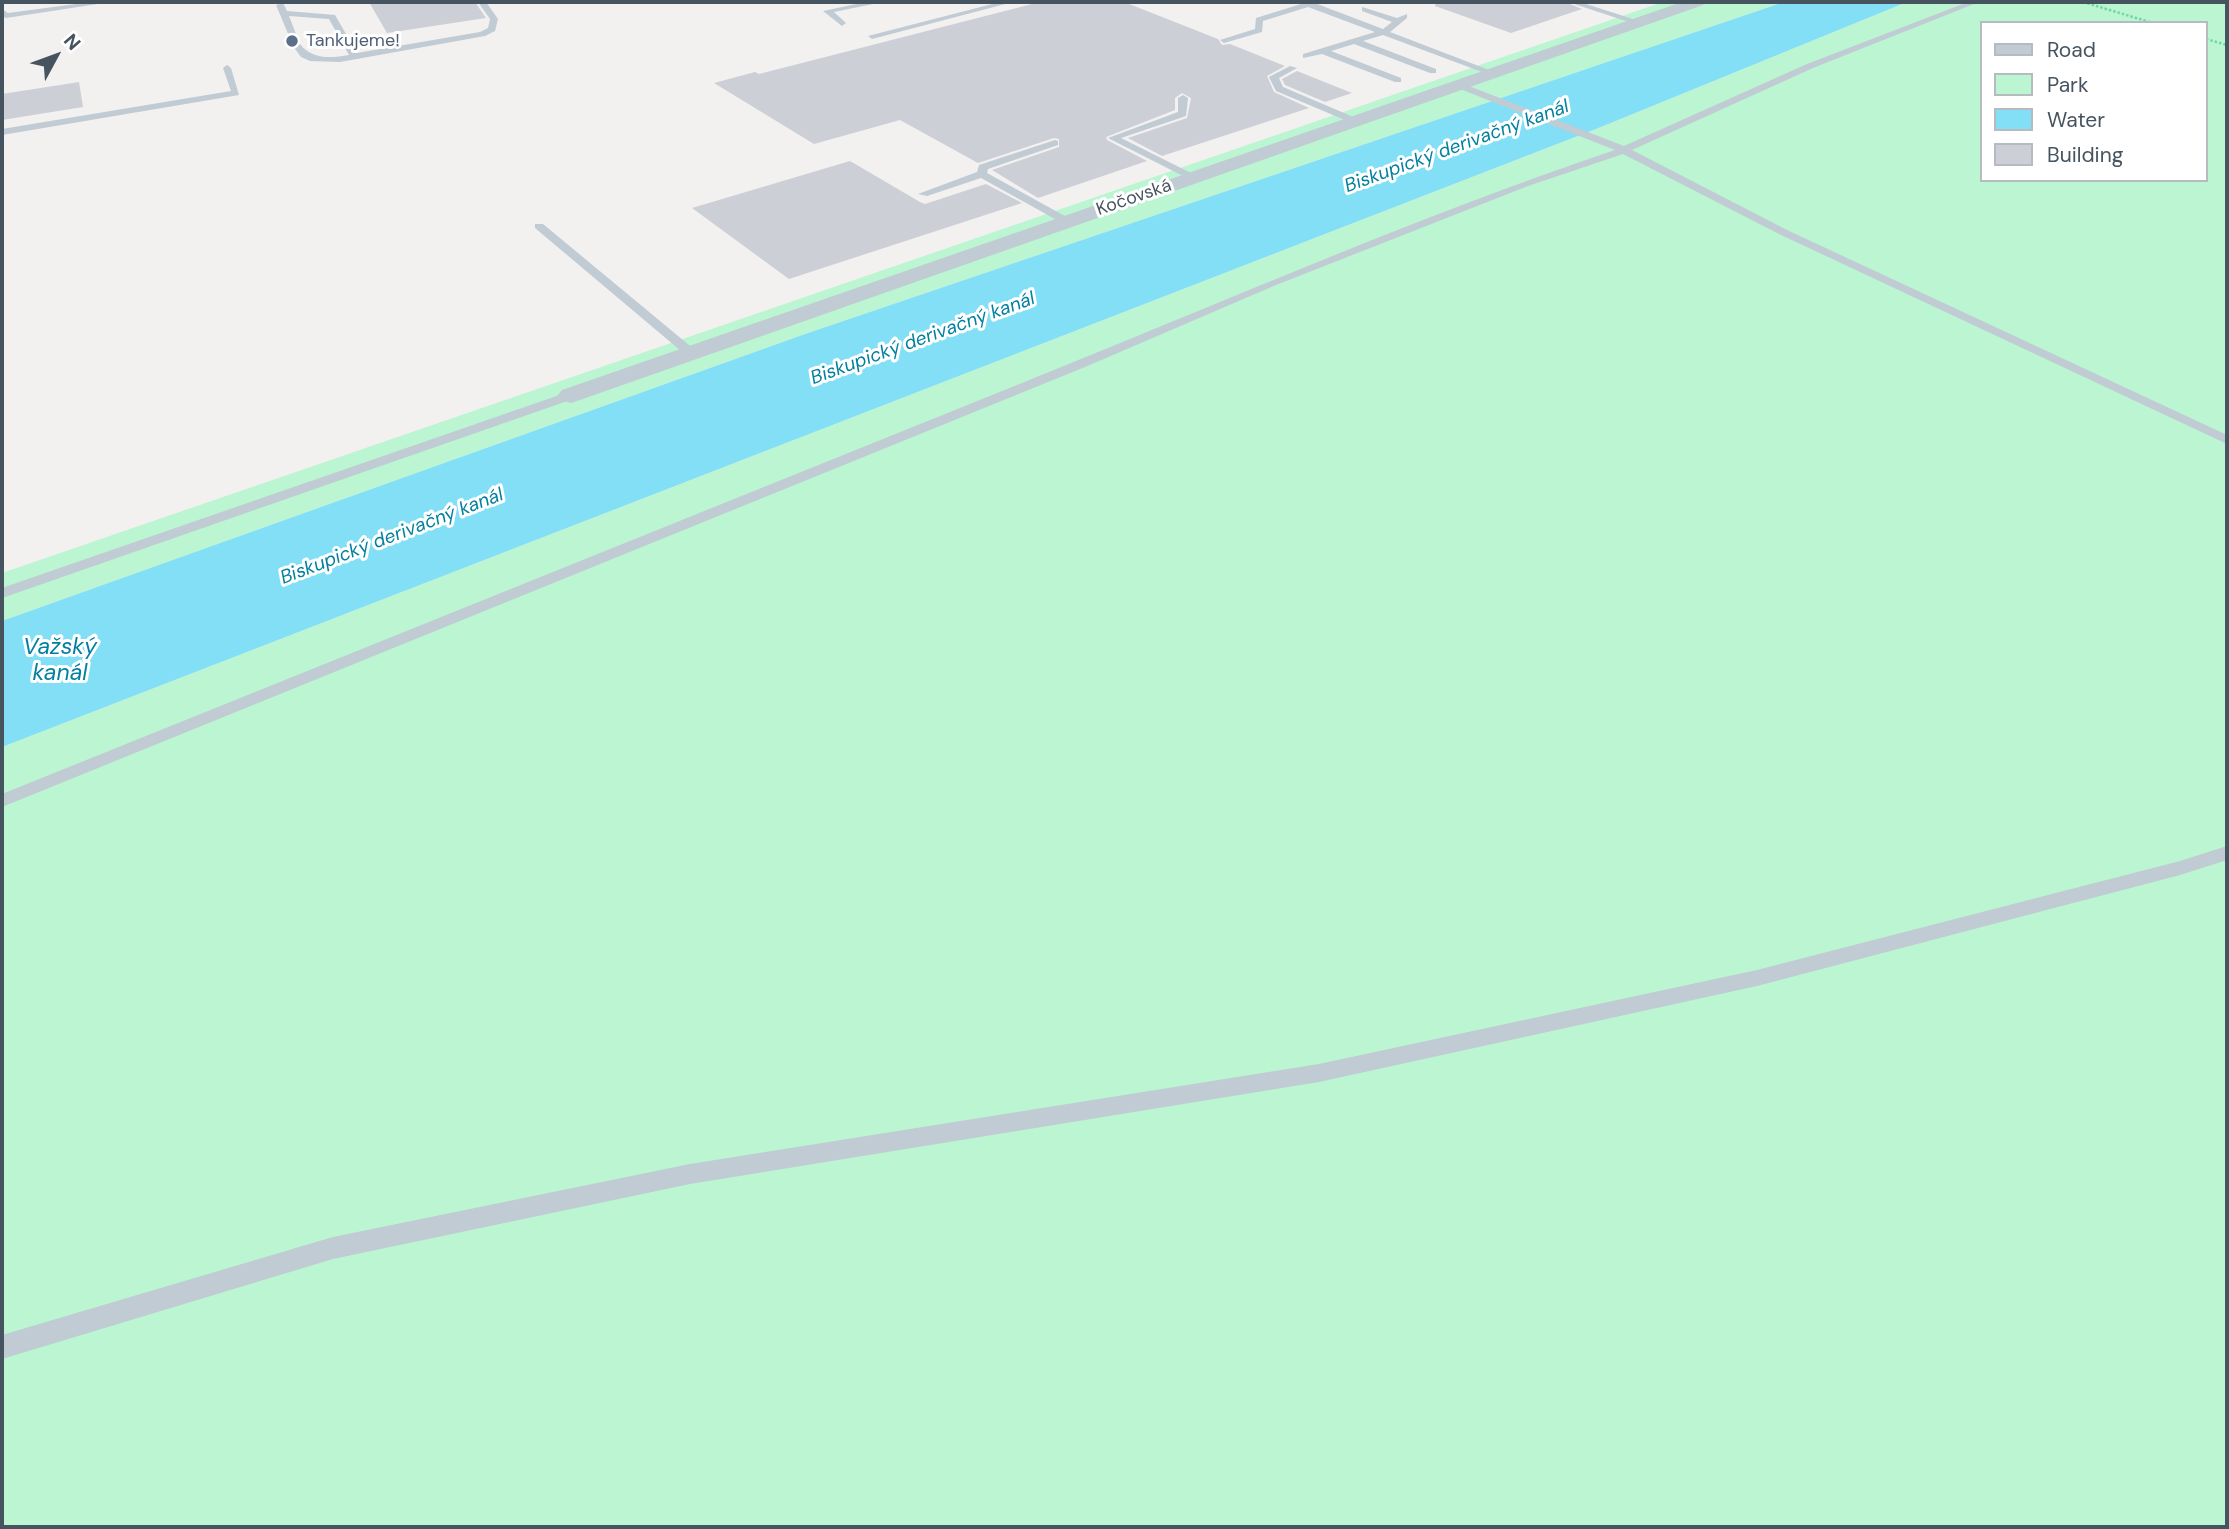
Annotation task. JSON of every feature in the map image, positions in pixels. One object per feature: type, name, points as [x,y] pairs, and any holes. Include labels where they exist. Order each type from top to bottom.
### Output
[{"type":"street","name":"Kočovská","points":[[571,395],[1697,2]]},
{"type":"lane","points":[[2,11],[6,16],[107,2]]},
{"type":"lane","points":[[278,2],[292,34]]},
{"type":"lane","points":[[297,46],[304,55],[313,59],[355,57],[482,34],[492,29],[494,19],[482,2]]},
{"type":"lane","points":[[817,2],[842,23]]},
{"type":"lane","points":[[827,10],[879,2]]},
{"type":"lane","points":[[872,36],[1009,2]]},
{"type":"lane","points":[[1572,2],[1637,22]]},
{"type":"lane","points":[[2,801],[1081,364],[1272,283],[1524,184],[1624,150],[1743,99],[1810,65],[1975,2]]},
{"type":"lane","points":[[1224,40],[1259,30],[1259,20],[1306,3],[1493,73]]},
{"type":"lane","points":[[1306,56],[1384,32],[1401,18],[1364,9]]},
{"type":"lane","points":[[283,13],[332,17],[355,57]]},
{"type":"lane","points":[[1354,41],[1433,71]]},
{"type":"lane","points":[[1322,51],[1398,80]]},
{"type":"lane","points":[[2,132],[236,93],[227,68]]},
{"type":"lane","points":[[1293,68],[1274,77],[1279,89],[1355,121]]},
{"type":"lane","points":[[1458,85],[1624,150],[1783,232],[2227,440]]},
{"type":"lane","points":[[1183,98],[1183,114],[1113,138],[1194,178]]},
{"type":"lane","points":[[982,174],[983,167],[1055,143]]},
{"type":"lane","points":[[923,194],[982,174],[1068,222]]},
{"type":"lane","points":[[539,226],[691,353]]},
{"type":"lane","points":[[2,593],[571,395]]},
{"type":"lane","points":[[2,1347],[333,1248],[690,1174],[1319,1073],[1757,978],[2180,868],[2227,853]]},
{"type":"path","points":[[2083,2],[2146,21]]},
{"type":"path","points":[[2208,40],[2227,45]]},
{"type":"green space","points":[[1663,2],[1784,2],[808,333],[2,621],[2,573]]},
{"type":"green space","points":[[1907,2],[2227,2],[2227,1527],[2,1527],[2,747],[1601,127]]},
{"type":"water","name":"Važský kanál","points":[[1784,2],[1907,2],[1601,127],[2,747],[2,621],[808,333]]},
{"type":"building","points":[[369,2],[475,2],[486,18],[387,33]]},
{"type":"building","points":[[1040,2],[1124,2],[1218,39],[1222,45],[1230,44],[1285,66],[1267,76],[1274,92],[1309,108],[1162,156],[1128,138],[1187,118],[1191,98],[1182,93],[1175,98],[1175,110],[1106,137],[1147,161],[1038,198],[992,170],[1059,147],[1059,139],[1054,138],[978,163],[900,120],[814,144],[714,83],[755,72],[759,74]]},
{"type":"building","points":[[1436,2],[1565,2],[1582,9],[1511,33],[1435,6]]},
{"type":"building","points":[[1297,71],[1352,93],[1325,102],[1285,85],[1282,79]]},
{"type":"building","points":[[79,82],[83,107],[2,120],[2,94]]},
{"type":"building","points":[[850,161],[925,204],[986,184],[1022,203],[789,279],[692,208]]},
{"type":"place","name":"Tankujeme!","points":[[292,41]]},
{"type":"water label","name":"Biskupický derivačný kanál","points":[[1457,147]]},
{"type":"water label","name":"Biskupický derivačný kanál","points":[[923,339]]},
{"type":"water label","name":"Biskupický derivačný kanál","points":[[392,537]]}]
